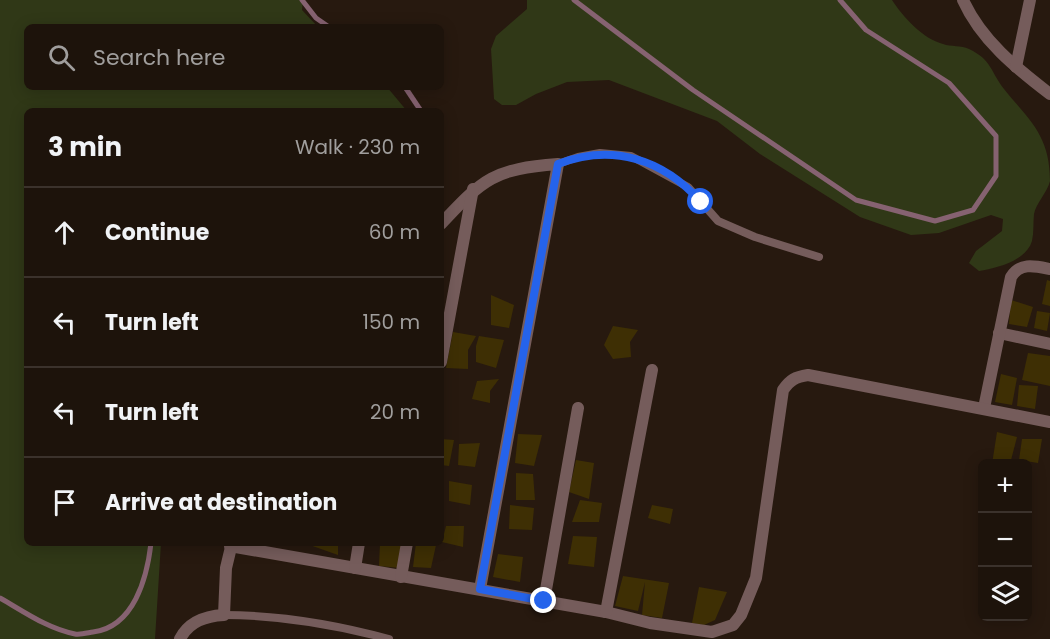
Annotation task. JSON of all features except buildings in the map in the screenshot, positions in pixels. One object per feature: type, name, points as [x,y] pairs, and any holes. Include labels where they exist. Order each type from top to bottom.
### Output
[{"type":"street","points":[[963,0],[970,17],[1016,67],[1050,94]]},
{"type":"street","points":[[1016,67],[1030,0]]},
{"type":"street","points":[[444,221],[473,189],[493,176],[511,170],[558,164],[480,589]]},
{"type":"street","points":[[444,346],[473,189]]},
{"type":"street","points":[[984,408],[1008,287],[1015,270],[1024,266],[1050,269]]},
{"type":"street","points":[[999,333],[1050,344]]},
{"type":"street","points":[[606,612],[652,370]]},
{"type":"street","points":[[236,546],[606,612],[650,623],[712,632],[733,625],[741,615],[756,578],[783,390],[796,376],[808,375],[1050,422]]},
{"type":"street","points":[[544,601],[578,408]]},
{"type":"street","points":[[180,639],[192,623],[212,616],[224,615],[226,568],[231,546]]},
{"type":"street","points":[[356,568],[359,546]]},
{"type":"street","points":[[401,577],[406,546]]},
{"type":"lane","points":[[558,164],[578,156],[600,153],[631,156],[688,188],[718,221],[764,240],[819,257]]},
{"type":"lane","points":[[224,615],[272,616],[313,621],[389,639]]},
{"type":"green space","points":[[0,0],[303,0],[302,10],[315,24],[24,24],[24,90],[390,90],[404,108],[24,108],[24,546],[161,546],[155,639],[0,639]]},
{"type":"green space","points":[[527,0],[892,0],[908,20],[928,37],[946,45],[966,48],[982,57],[999,83],[1036,129],[1046,152],[1050,181],[1035,210],[1033,238],[1029,248],[1024,254],[1010,262],[979,271],[969,263],[976,251],[1002,231],[1003,219],[991,215],[939,233],[911,235],[860,217],[760,154],[717,121],[609,80],[567,82],[536,94],[516,105],[502,105],[494,99],[491,49],[496,36],[527,9]]},
{"type":"waterway","points":[[302,0],[316,18],[325,24]]},
{"type":"waterway","points":[[574,0],[693,90],[856,200],[935,221],[973,210],[996,176],[996,136],[949,83],[866,30],[840,0]]},
{"type":"waterway","points":[[407,90],[419,108]]},
{"type":"waterway","points":[[0,598],[36,619],[65,632],[79,634],[107,628],[119,621],[136,599],[146,571],[151,546]]},
{"type":"route","points":[[544,601],[480,589],[558,164],[578,156],[600,153],[631,156],[688,188],[701,202]]}]
